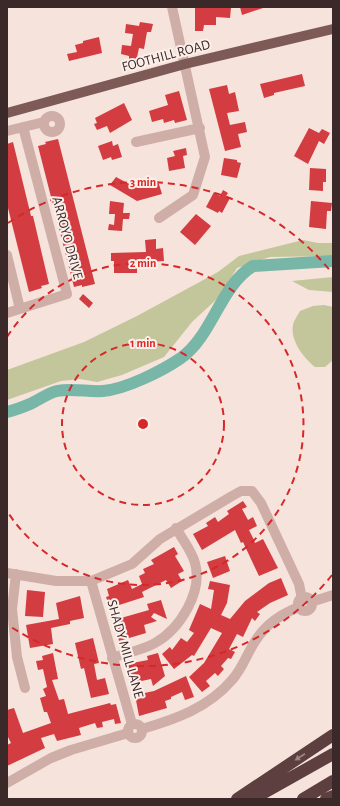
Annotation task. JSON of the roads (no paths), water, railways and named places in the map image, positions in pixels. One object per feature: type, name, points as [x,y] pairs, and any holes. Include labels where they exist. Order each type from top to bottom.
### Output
[{"type":"highway","points":[[237,799],[333,735]]},
{"type":"highway","points":[[253,799],[333,754]]},
{"type":"highway","points":[[303,799],[333,781]]},
{"type":"highway","points":[[326,799],[333,796]]},
{"type":"main road","name":"FOOTHILL ROAD","points":[[7,113],[185,64],[333,29]]},
{"type":"street","points":[[159,218],[193,195],[205,157],[200,128],[172,7]]},
{"type":"street","points":[[7,131],[44,122]]},
{"type":"street","name":"ARROYO DRIVE","points":[[7,313],[67,294],[23,127]]},
{"type":"street","points":[[136,142],[200,128]]},
{"type":"street","points":[[7,256],[20,309]]},
{"type":"street","points":[[26,688],[12,658],[12,574],[56,581],[91,581],[132,564],[160,539],[176,528],[241,491],[252,491],[260,503],[299,584],[304,603]]},
{"type":"street","points":[[112,658],[154,644],[168,635],[178,623],[189,603],[197,586],[197,573],[195,562],[176,528]]},
{"type":"street","name":"SHADY MILL LANE","points":[[91,581],[130,729]]},
{"type":"street","points":[[7,782],[51,758],[130,729],[137,724],[142,729],[186,715],[211,700],[233,679],[255,640],[265,628],[277,618],[304,603],[333,595]]},
{"type":"waterway","points":[[7,412],[27,405],[57,391],[112,390],[144,379],[173,363],[192,348],[201,337],[232,286],[253,266],[333,261]]}]
